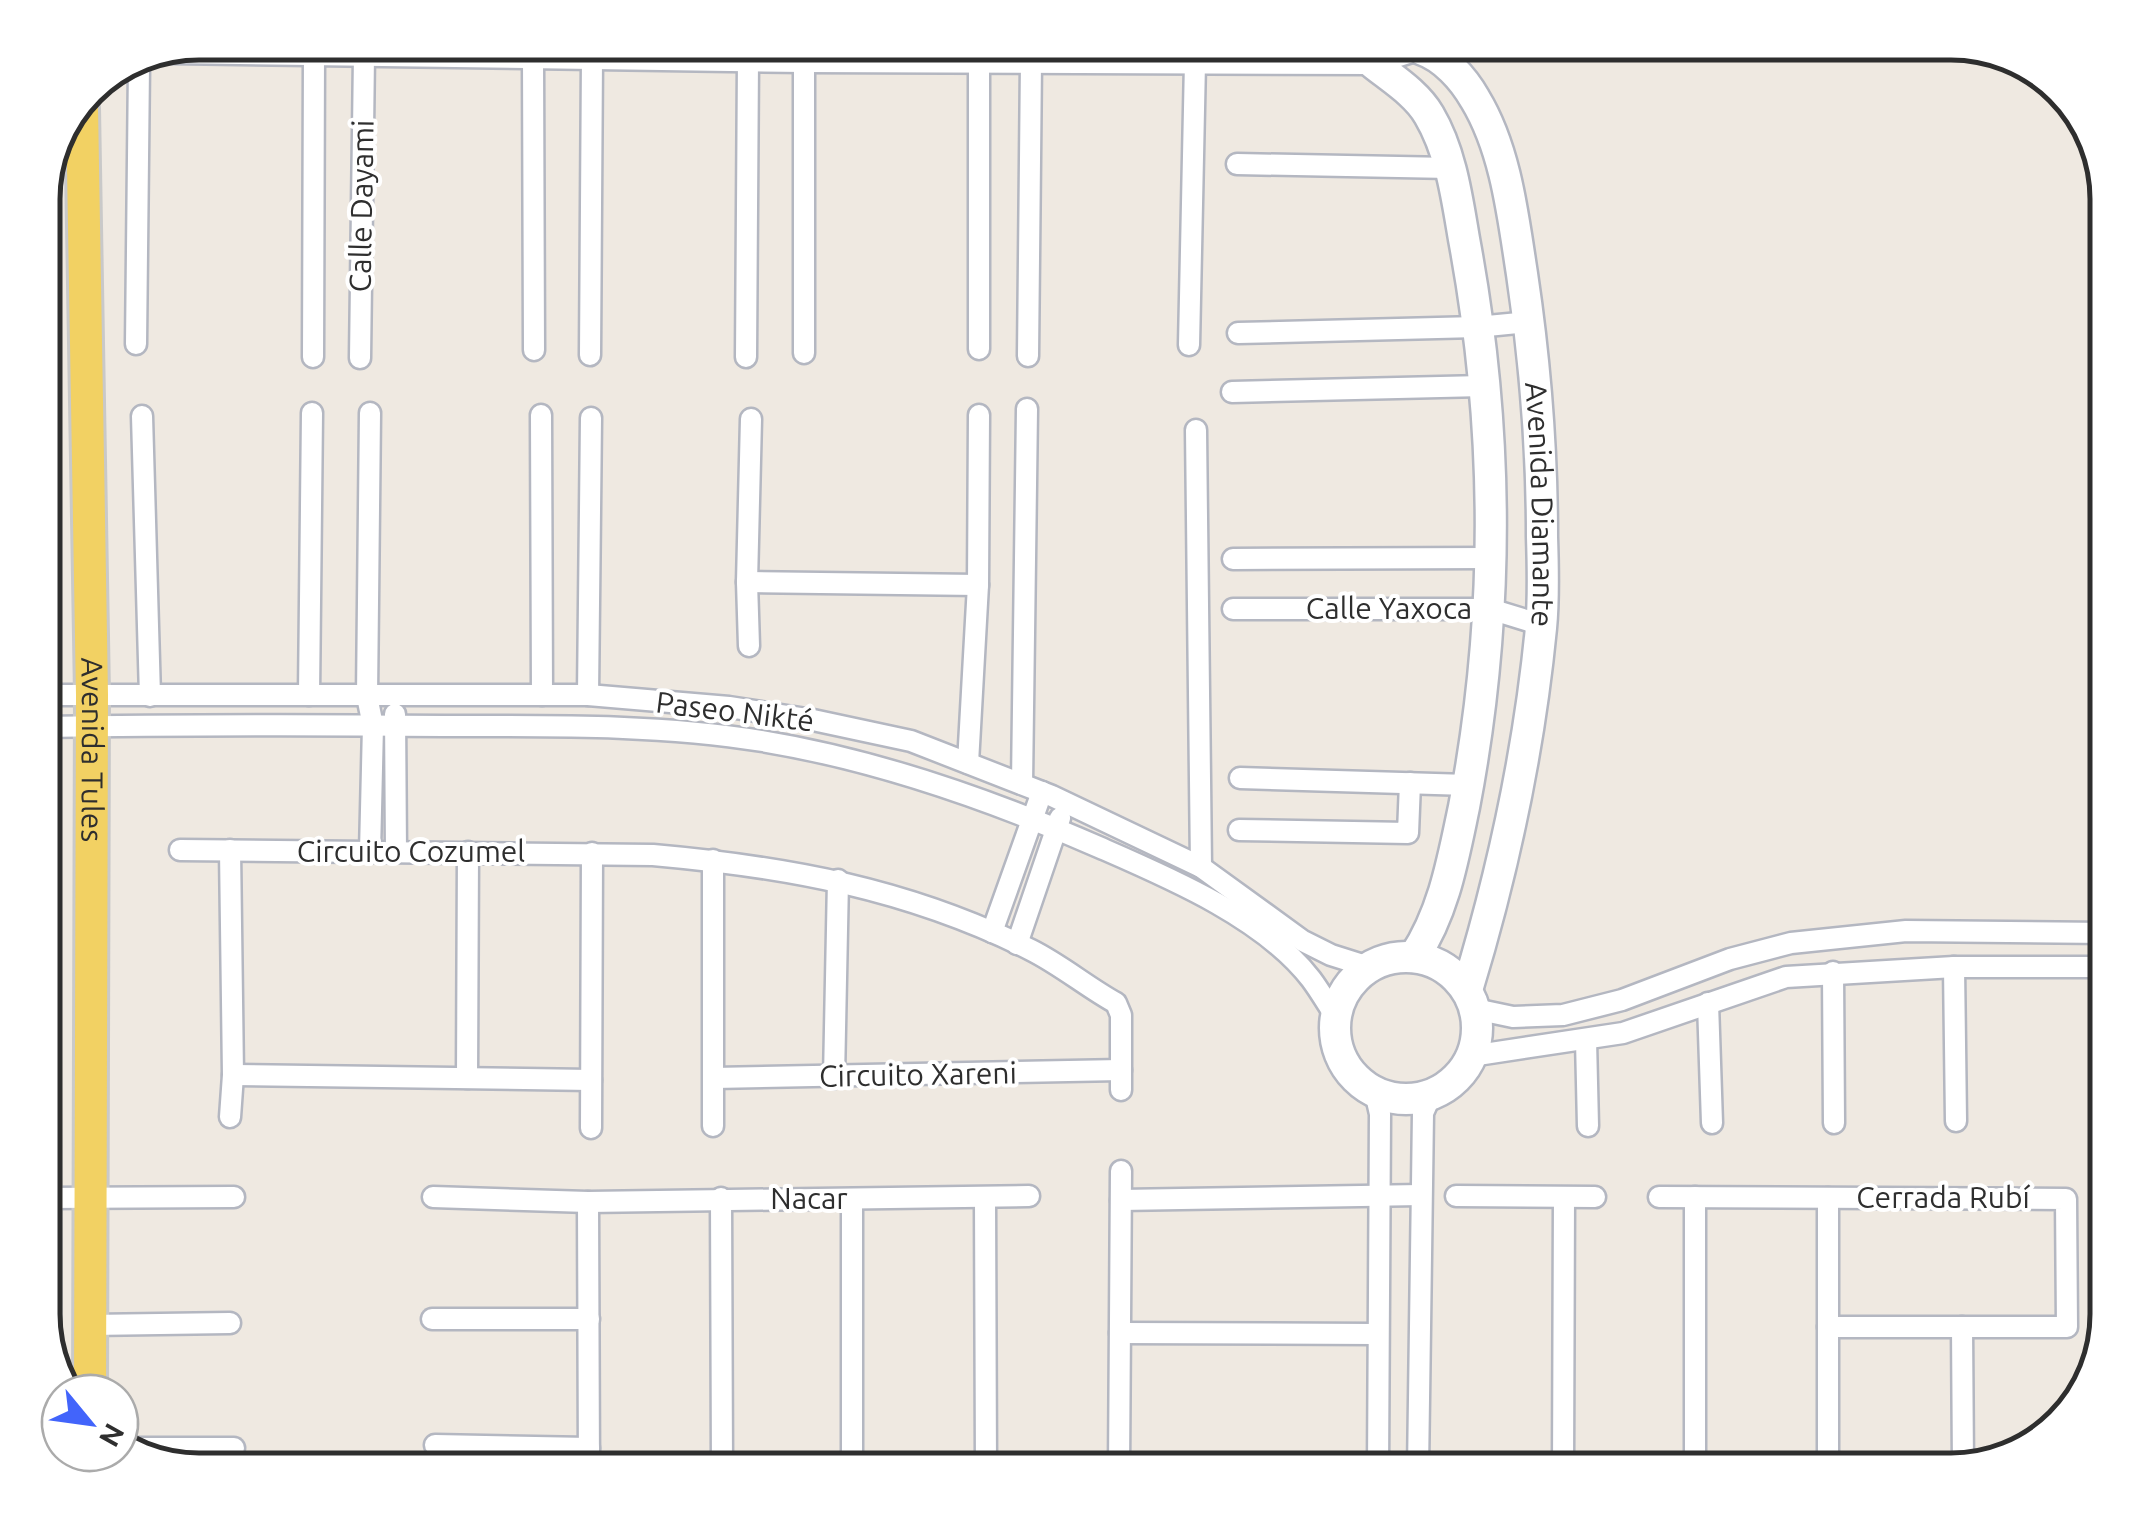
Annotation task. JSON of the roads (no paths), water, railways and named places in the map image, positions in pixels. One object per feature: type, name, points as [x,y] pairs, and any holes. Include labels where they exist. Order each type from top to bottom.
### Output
[{"type":"main road","name":"Avenida Tules","points":[[82,123],[92,711],[90,1373]]},
{"type":"street","points":[[314,60],[314,357]]},
{"type":"street","name":"Calle Dayami","points":[[360,358],[364,60]]},
{"type":"street","points":[[533,60],[534,350]]},
{"type":"street","points":[[590,354],[592,60]]},
{"type":"street","points":[[746,357],[748,60]]},
{"type":"street","points":[[767,60],[1235,60]]},
{"type":"street","name":"Avenida Diamante","points":[[1380,60],[1429,114],[1450,168],[1478,327],[1492,522],[1490,609],[1468,785],[1442,899],[1428,936],[1414,957]]},
{"type":"street","name":"Avenida Diamante","points":[[1440,60],[1452,68],[1476,100],[1500,158],[1515,225],[1529,322],[1542,469],[1542,625],[1514,808],[1471,1000]]},
{"type":"street","points":[[979,349],[980,61]]},
{"type":"street","points":[[1028,356],[1031,61]]},
{"type":"street","points":[[804,62],[804,353]]},
{"type":"street","points":[[1189,345],[1195,62]]},
{"type":"street","points":[[136,344],[139,75]]},
{"type":"street","points":[[1237,164],[1450,168]]},
{"type":"street","points":[[1238,332],[1478,327],[1529,322]]},
{"type":"street","points":[[1232,392],[1483,386]]},
{"type":"street","points":[[1022,784],[1027,409]]},
{"type":"street","points":[[370,413],[370,852]]},
{"type":"street","points":[[309,695],[312,414]]},
{"type":"street","points":[[542,415],[542,695]]},
{"type":"street","points":[[968,763],[978,585],[979,415]]},
{"type":"street","points":[[142,416],[150,696]]},
{"type":"street","points":[[588,695],[591,418]]},
{"type":"street","points":[[749,646],[751,419]]},
{"type":"street","points":[[1196,430],[1200,867]]},
{"type":"street","points":[[1232,559],[1491,558]]},
{"type":"street","points":[[747,582],[978,585]]},
{"type":"street","name":"Calle Yaxoca","points":[[1233,609],[1490,609],[1542,625]]},
{"type":"street","points":[[370,666],[394,695],[396,852]]},
{"type":"street","name":"Paseo Nikté","points":[[60,722],[150,696],[309,695],[588,695],[813,720],[911,741],[1065,802],[1200,867],[1304,941],[1369,967]]},
{"type":"street","name":"Paseo Nikté","points":[[60,701],[92,711],[373,726],[616,727],[762,741],[882,769],[1056,828],[1182,884],[1236,916],[1309,977],[1336,1017]]},
{"type":"street","points":[[1240,778],[1468,785]]},
{"type":"street","points":[[1239,830],[1408,833],[1410,783]]},
{"type":"street","points":[[992,932],[1042,792]]},
{"type":"street","points":[[1017,944],[1065,802]]},
{"type":"street","name":"Circuito Cozumel","points":[[180,850],[592,853],[714,860]]},
{"type":"street","points":[[230,850],[234,1075],[230,1116]]},
{"type":"street","points":[[466,1078],[468,852]]},
{"type":"street","points":[[591,1128],[592,853]]},
{"type":"street","points":[[713,1126],[714,860]]},
{"type":"street","name":"Circuito Xareni","points":[[714,860],[838,880],[908,898],[1017,944],[1116,1003],[1122,1015],[1121,1080],[714,1078]]},
{"type":"street","points":[[834,1078],[838,880]]},
{"type":"street","points":[[1471,1000],[1513,1017],[1562,1015],[1622,1000],[1730,959],[1791,943],[1906,930],[2090,933]]},
{"type":"street","points":[[1414,957],[1434,962],[1452,974],[1471,1000],[1477,1033],[1471,1056],[1448,1086],[1431,1095],[1393,1098],[1375,1092],[1356,1080],[1343,1061],[1336,1040],[1336,1017],[1348,989],[1369,967],[1388,959],[1414,957]]},
{"type":"street","points":[[1471,1056],[1623,1033],[1786,976],[1954,967],[2090,967]]},
{"type":"street","points":[[1954,967],[1956,1122]]},
{"type":"street","points":[[1833,972],[1834,1122]]},
{"type":"street","points":[[1708,1003],[1712,1124]]},
{"type":"street","points":[[1586,1040],[1588,1126]]},
{"type":"street","points":[[234,1075],[591,1080]]},
{"type":"street","points":[[1375,1092],[1380,1114],[1378,1453]]},
{"type":"street","points":[[1418,1453],[1423,1113],[1431,1095]]},
{"type":"street","points":[[1119,1453],[1121,1171]]},
{"type":"street","points":[[1120,1200],[1421,1194]]},
{"type":"street","name":"Nacar","points":[[433,1197],[588,1202],[1030,1196]]},
{"type":"street","points":[[1456,1196],[1595,1197]]},
{"type":"street","points":[[1659,1197],[1828,1198],[1828,1453]]},
{"type":"street","points":[[1695,1197],[1695,1453]]},
{"type":"street","points":[[60,1198],[234,1198]]},
{"type":"street","points":[[721,1198],[722,1453]]},
{"type":"street","points":[[986,1198],[986,1453]]},
{"type":"street","points":[[1563,1453],[1564,1198]]},
{"type":"street","name":"Cerrada Rubí","points":[[1828,1198],[2066,1199],[2066,1327],[1828,1327]]},
{"type":"street","points":[[852,1199],[852,1453]]},
{"type":"street","points":[[588,1202],[589,1453]]},
{"type":"street","points":[[432,1319],[588,1319]]},
{"type":"street","points":[[90,1325],[230,1323]]},
{"type":"street","points":[[1962,1327],[1963,1452]]},
{"type":"street","points":[[1120,1334],[1376,1334]]},
{"type":"street","points":[[435,1445],[589,1448]]},
{"type":"street","points":[[163,1448],[234,1448]]}]
